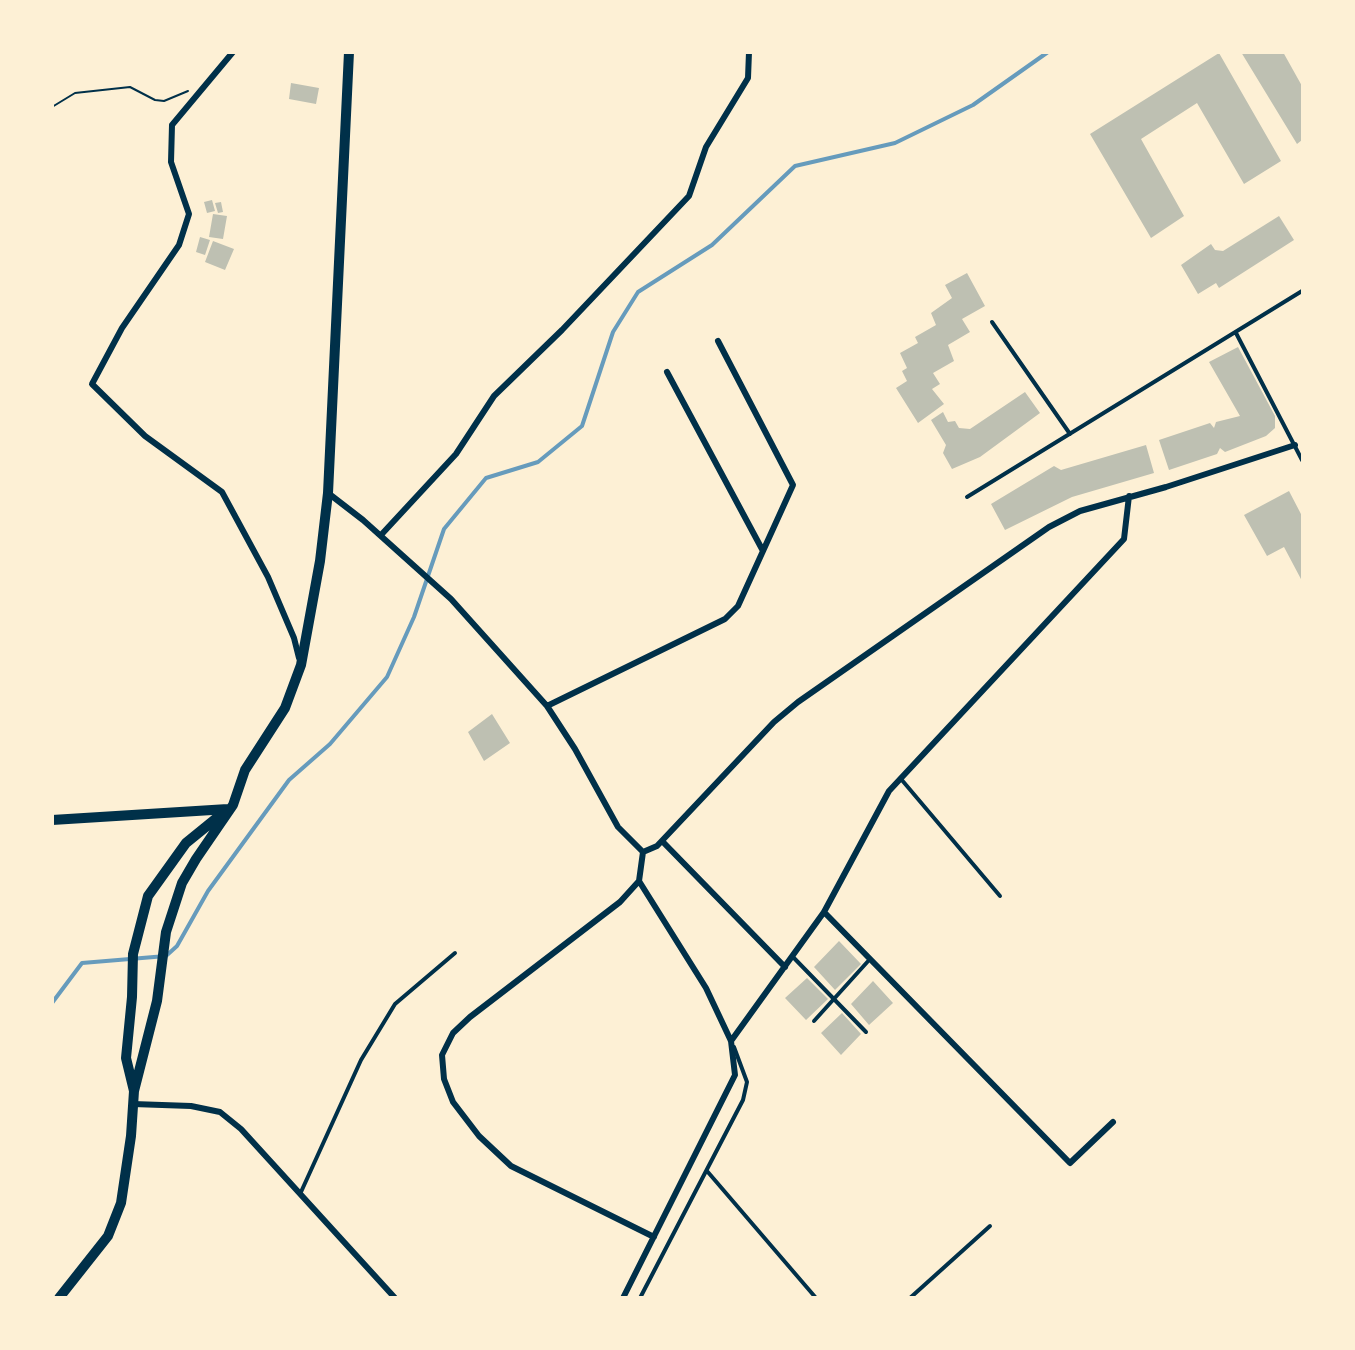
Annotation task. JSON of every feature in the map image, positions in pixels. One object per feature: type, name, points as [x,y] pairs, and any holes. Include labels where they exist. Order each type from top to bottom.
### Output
[{"type":"main road","points":[[134,1092],[126,1058],[132,997],[133,954],[148,896],[186,843],[233,805],[245,771],[285,708],[301,665],[320,561],[328,493],[349,52]]},
{"type":"main road","points":[[52,820],[228,809]]},
{"type":"main road","points":[[59,1298],[108,1236],[121,1203],[131,1136],[134,1092],[157,1001],[162,952],[171,914],[182,883],[228,809]]},
{"type":"street","points":[[233,52],[172,124],[171,162],[189,214],[179,245],[122,328],[92,384],[145,436],[222,492],[268,577],[294,638],[301,665]]},
{"type":"street","points":[[381,536],[456,454],[494,396],[562,330],[688,196],[706,147],[748,78],[749,52]]},
{"type":"street","points":[[547,706],[725,619],[738,606],[793,485],[718,341]]},
{"type":"street","points":[[667,372],[763,551]]},
{"type":"street","points":[[643,852],[662,841],[774,722],[798,702],[1049,527],[1080,511],[1295,445]]},
{"type":"street","points":[[328,493],[381,536],[451,599],[547,706],[575,748],[618,827],[643,852]]},
{"type":"street","points":[[731,1041],[824,912],[890,790],[1124,539],[1129,496]]},
{"type":"street","points":[[662,841],[785,967]]},
{"type":"street","points":[[643,852],[639,881],[620,902],[591,927],[470,1017],[453,1034],[442,1055],[444,1079],[453,1102],[480,1136],[511,1166],[654,1237]]},
{"type":"street","points":[[622,1298],[735,1075],[731,1041],[706,988],[639,881]]},
{"type":"street","points":[[824,912],[1070,1163],[1113,1122]]},
{"type":"street","points":[[133,1104],[191,1106],[220,1112],[241,1129],[301,1192],[395,1298]]},
{"type":"lane","points":[[968,497],[1302,291]]},
{"type":"lane","points":[[992,322],[1070,434]]},
{"type":"lane","points":[[1236,333],[1302,460]]},
{"type":"lane","points":[[900,779],[1000,896]]},
{"type":"lane","points":[[301,1192],[361,1060],[395,1004],[455,953]]},
{"type":"lane","points":[[792,957],[866,1032]]},
{"type":"lane","points":[[814,1021],[870,958]]},
{"type":"lane","points":[[640,1298],[743,1100],[747,1082],[731,1041]]},
{"type":"lane","points":[[707,1171],[816,1298]]},
{"type":"lane","points":[[910,1298],[990,1226]]},
{"type":"path","points":[[52,107],[75,93],[130,87],[155,100],[164,101],[207,83]]},
{"type":"building","points":[[1241,52],[1283,52],[1302,86],[1302,140],[1297,144]]},
{"type":"building","points":[[1219,53],[1281,161],[1244,184],[1197,103],[1141,139],[1184,216],[1151,238],[1090,134]]},
{"type":"building","points":[[291,83],[319,88],[316,104],[289,99]]},
{"type":"building","points":[[212,200],[215,211],[207,213],[204,202]]},
{"type":"building","points":[[221,202],[223,212],[218,213],[215,203]]},
{"type":"building","points":[[213,214],[227,216],[223,239],[209,237]]},
{"type":"building","points":[[1279,216],[1294,240],[1219,288],[1216,283],[1198,294],[1181,265],[1211,244],[1215,250],[1223,251]]},
{"type":"building","points":[[200,237],[210,240],[205,255],[196,252]]},
{"type":"building","points":[[213,241],[234,249],[225,270],[205,262]]},
{"type":"building","points":[[967,273],[985,306],[962,319],[970,332],[948,345],[954,361],[933,373],[940,384],[932,389],[944,404],[918,423],[896,388],[907,381],[902,371],[907,368],[900,353],[918,343],[915,337],[936,325],[931,313],[952,298],[945,285]]},
{"type":"building","points":[[1238,347],[1275,416],[1275,428],[1266,436],[1225,452],[1220,448],[1217,454],[1169,470],[1159,440],[1210,423],[1214,428],[1216,422],[1240,416],[1209,362]]},
{"type":"building","points":[[1025,392],[1040,413],[980,457],[952,469],[943,453],[946,445],[931,420],[943,412],[948,422],[955,421],[959,428],[970,429]]},
{"type":"building","points":[[1146,445],[1154,473],[1072,497],[1005,530],[991,504],[1054,466],[1061,470]]},
{"type":"building","points":[[1289,491],[1302,516],[1302,581],[1284,547],[1267,556],[1244,515]]},
{"type":"building","points":[[492,714],[510,743],[484,761],[468,732]]},
{"type":"building","points":[[839,941],[861,964],[835,990],[814,967]]},
{"type":"building","points":[[807,978],[828,999],[806,1020],[785,998]]},
{"type":"building","points":[[873,981],[893,1003],[869,1025],[851,1004]]},
{"type":"building","points":[[842,1013],[861,1034],[841,1055],[821,1033]]},
{"type":"waterway","points":[[52,1003],[82,963],[166,956],[177,946],[208,891],[289,780],[330,744],[387,677],[414,617],[444,529],[486,478],[538,462],[582,426],[613,332],[638,292],[712,245],[795,166],[895,143],[973,105],[1048,52]]}]
